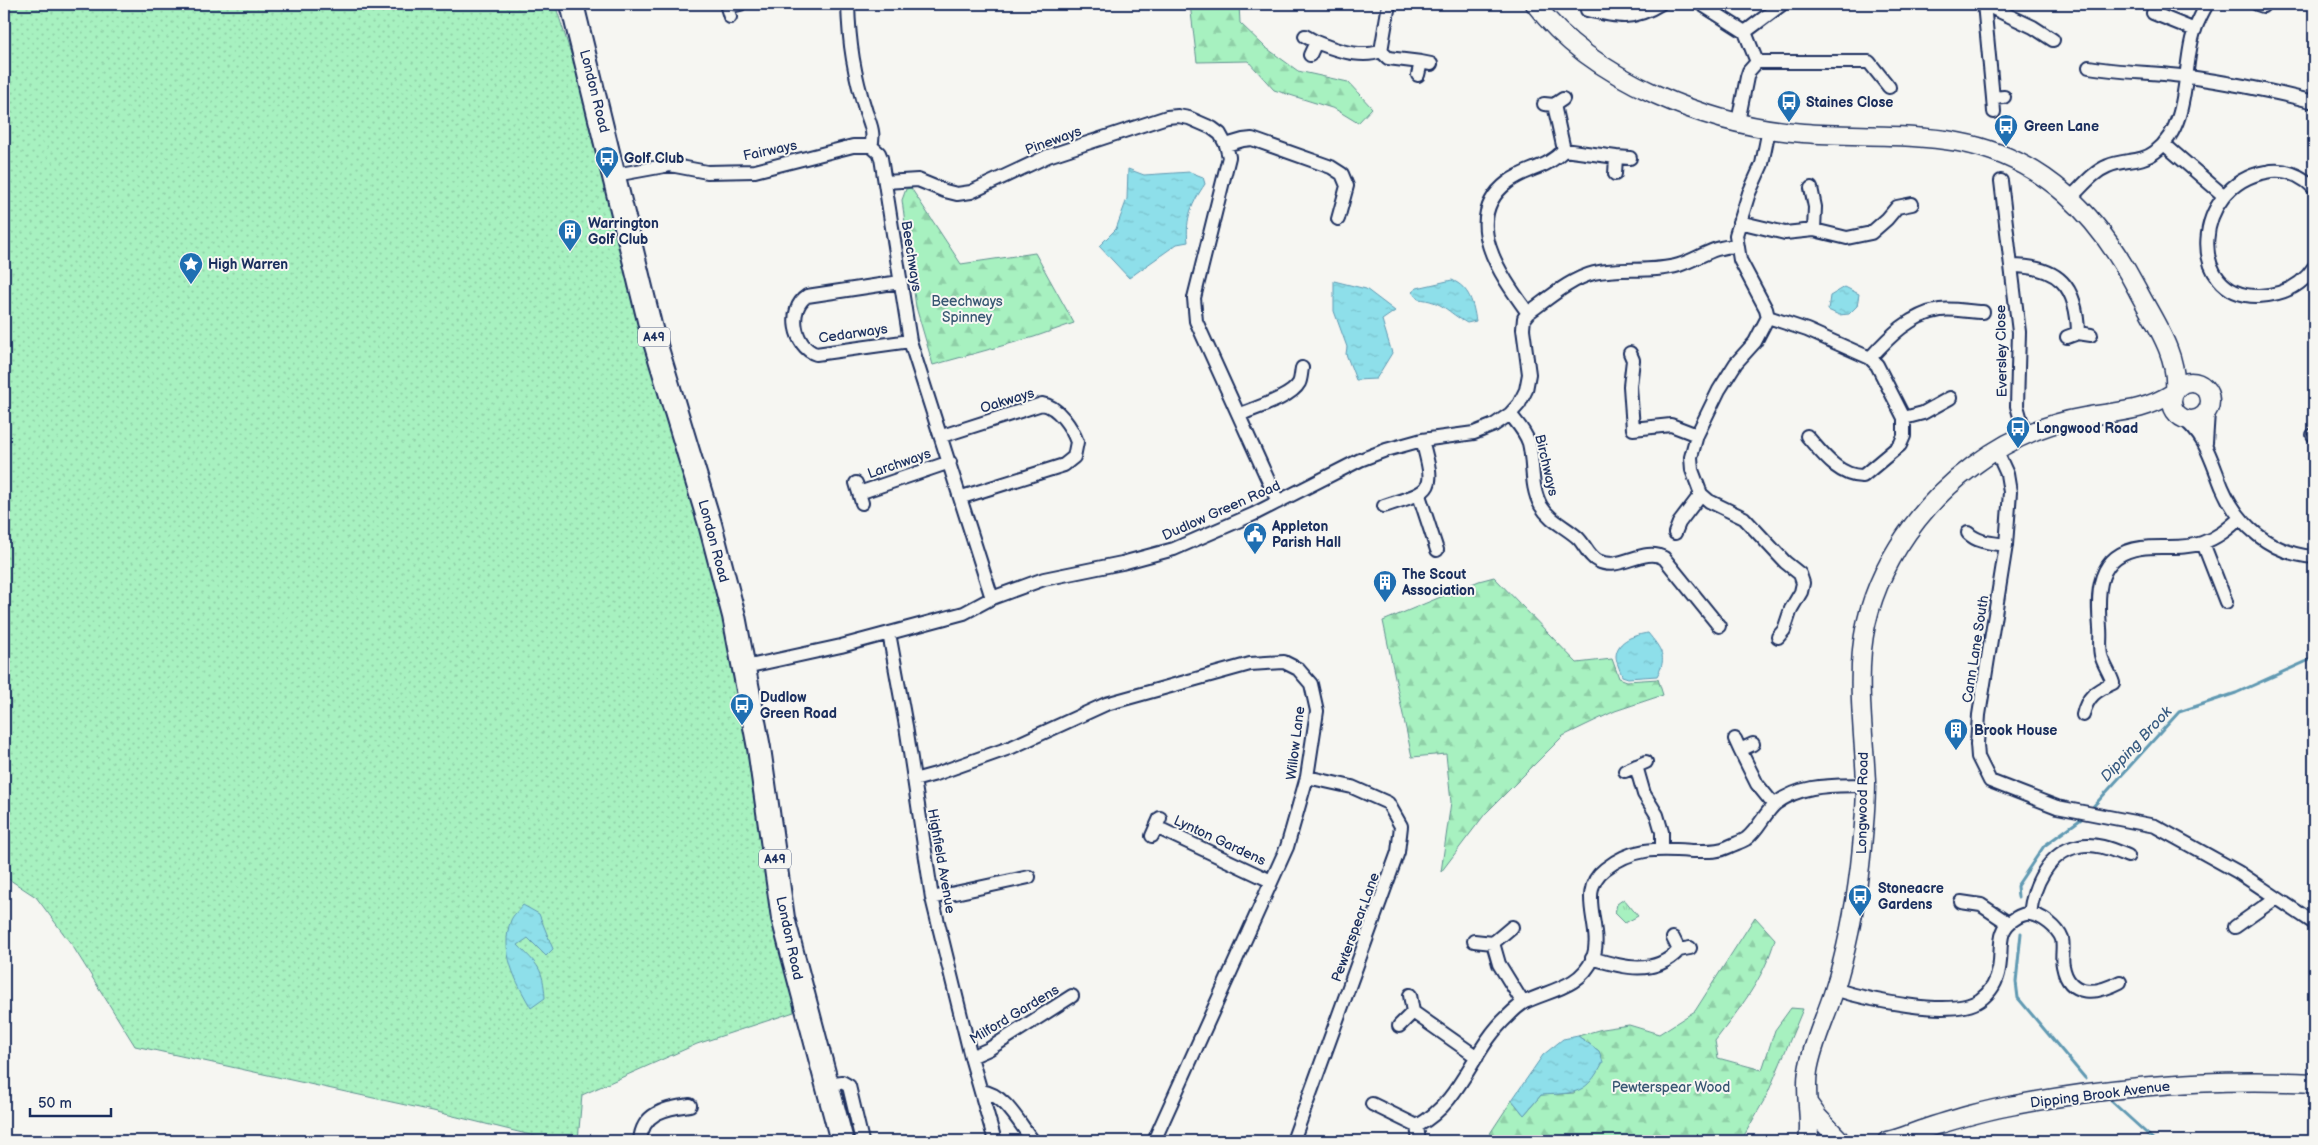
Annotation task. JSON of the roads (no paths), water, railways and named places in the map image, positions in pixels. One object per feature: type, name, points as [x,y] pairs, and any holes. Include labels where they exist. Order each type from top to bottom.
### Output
[{"type":"highway","name":"London Road","points":[[572,4],[651,329],[714,540],[734,616],[745,667],[783,918],[842,1141]]},
{"type":"street","name":"Beechways","points":[[848,4],[849,45],[858,88],[873,133],[871,146],[879,153],[885,182],[910,341],[962,497],[992,598]]},
{"type":"street","points":[[1389,4],[1382,51],[1388,58],[1426,63],[1418,76]]},
{"type":"street","points":[[1535,4],[1552,24],[1577,48],[1605,67],[1672,101],[1738,122],[1769,129],[1801,133],[1920,138],[1957,142],[1994,152],[2035,172],[2070,198],[2103,232],[2129,274],[2170,352],[2175,368],[2172,398],[2174,409],[2193,426],[2206,445],[2231,506],[2252,531],[2274,546],[2296,554],[2314,557]]},
{"type":"street","points":[[1587,10],[1614,16],[1630,17],[1647,12],[1660,4]]},
{"type":"street","points":[[1701,4],[1744,32],[1757,62]]},
{"type":"street","points":[[1984,4],[2033,27],[2053,40]]},
{"type":"street","points":[[1984,4],[1998,98],[1994,112]]},
{"type":"street","points":[[2070,198],[2102,169],[2112,164],[2144,158],[2154,153],[2164,144],[2178,119],[2188,77],[2195,30],[2207,4]]},
{"type":"street","points":[[1744,32],[1783,6]]},
{"type":"street","points":[[2149,12],[2195,30]]},
{"type":"street","points":[[1310,55],[1311,39],[1362,55],[1382,51]]},
{"type":"street","points":[[1738,122],[1747,77],[1752,66],[1757,62],[1869,62],[1889,87]]},
{"type":"street","points":[[2089,66],[2110,70],[2188,77],[2291,95],[2314,102]]},
{"type":"street","points":[[1554,102],[1564,150]]},
{"type":"street","name":"Pineways","points":[[885,182],[918,180],[957,194],[971,192],[1048,156],[1173,117],[1189,118],[1212,128],[1220,134],[1226,145]]},
{"type":"street","points":[[1769,129],[1762,164],[1739,222],[1736,235],[1740,260],[1766,309],[1768,317],[1755,342],[1736,363],[1719,390],[1697,435],[1691,457],[1692,470],[1701,494],[1709,501],[1744,518],[1785,562],[1800,574],[1803,583],[1801,592],[1791,608],[1784,630],[1778,638]]},
{"type":"street","points":[[1278,502],[1196,320],[1194,309],[1194,298],[1227,170],[1229,156],[1226,145],[1243,140],[1252,140],[1331,167],[1342,174],[1347,186],[1338,218]]},
{"type":"street","points":[[2164,144],[2223,195]]},
{"type":"street","name":"Fairways","points":[[615,175],[670,166],[707,172],[733,173],[755,171],[853,146],[871,146]]},
{"type":"street","points":[[1630,158],[1564,150],[1548,164],[1517,177],[1504,186],[1493,198],[1486,219],[1487,238],[1497,267],[1528,313],[1583,277],[1595,273],[1678,265],[1718,248],[1737,246]]},
{"type":"street","points":[[1615,174],[1616,157]]},
{"type":"street","points":[[2314,188],[2294,174],[2270,171],[2245,179],[2223,195],[2211,220],[2208,252],[2211,267],[2228,287],[2249,296],[2279,294],[2296,286],[2314,267]]},
{"type":"street","name":"Eversley Close","points":[[2001,181],[2019,332],[2017,406],[2025,434]]},
{"type":"street","points":[[1811,188],[1815,207],[1814,230]]},
{"type":"street","points":[[1739,222],[1785,233],[1814,230],[1847,238],[1871,233],[1887,219],[1896,207],[1912,204]]},
{"type":"street","points":[[2011,266],[2041,269],[2061,279],[2073,298],[2079,335]]},
{"type":"street","name":"Cedarways","points":[[900,282],[807,296],[798,304],[796,309],[797,332],[807,350],[816,354],[910,341]]},
{"type":"street","points":[[1870,358],[1894,333],[1923,315],[1940,310],[1983,312]]},
{"type":"street","name":"Dudlow Green Road","points":[[745,667],[815,652],[964,613],[992,598],[1044,579],[1122,564],[1174,549],[1278,502],[1360,460],[1386,450],[1422,440],[1474,433],[1494,425],[1510,414],[1519,404],[1526,390],[1529,374],[1523,329],[1524,318],[1528,313]]},
{"type":"street","points":[[1768,317],[1807,330],[1870,358],[1877,365],[1904,418],[1906,427],[1900,445],[1863,476],[1843,472],[1806,436]]},
{"type":"street","points":[[1629,352],[1633,360],[1630,386],[1633,432],[1671,425],[1697,435]]},
{"type":"street","points":[[2170,352],[2210,393],[2206,445]]},
{"type":"street","points":[[1239,415],[1295,389],[1300,382],[1302,368]]},
{"type":"street","points":[[2174,391],[2179,386],[2190,381],[2201,384]]},
{"type":"street","name":"Longwood Road","points":[[1808,1141],[1807,1073],[1811,1055],[1834,989],[1851,923],[1857,888],[1866,785],[1861,679],[1862,648],[1869,616],[1882,577],[1899,544],[1922,514],[1965,472],[1996,450],[2025,434],[2054,424],[2082,417],[2150,406],[2174,391]]},
{"type":"street","points":[[1904,418],[1923,413],[1950,398]]},
{"type":"street","name":"Oakways","points":[[942,436],[1042,404],[1048,405],[1058,412],[1077,442],[1074,457],[1064,465],[962,497]]},
{"type":"street","name":"Longwood Road","points":[[2134,410],[2182,418]]},
{"type":"street","points":[[2182,418],[2188,420],[2199,419],[2208,412]]},
{"type":"street","name":"Birchways","points":[[1510,414],[1522,428],[1528,442],[1535,491],[1540,505],[1549,518],[1579,539],[1594,559],[1597,568],[1648,554],[1657,554],[1664,558],[1719,626]]},
{"type":"street","points":[[1384,506],[1419,495],[1428,486],[1430,472],[1422,440]]},
{"type":"street","name":"Cann Lane South","points":[[1996,450],[2010,483],[2006,545],[1979,715],[1978,757],[1990,782],[2057,807],[2155,826],[2238,872],[2314,922]]},
{"type":"street","name":"Larchways","points":[[859,493],[950,462]]},
{"type":"street","points":[[1675,533],[1679,523],[1701,494]]},
{"type":"street","points":[[1419,495],[1437,550]]},
{"type":"street","points":[[2083,715],[2091,696],[2096,691],[2113,683],[2109,670],[2102,660],[2097,603],[2099,587],[2104,572],[2113,560],[2133,550],[2183,547],[2202,543],[2222,534],[2240,518]]},
{"type":"street","points":[[1968,533],[1974,539],[2006,545]]},
{"type":"street","points":[[2202,543],[2228,605]]},
{"type":"street","name":"Highfield Avenue","points":[[889,633],[932,898],[971,1057],[995,1141]]},
{"type":"street","name":"Willow Lane","points":[[914,780],[936,774],[1012,746],[1106,704],[1250,664],[1275,661],[1284,662],[1298,669],[1311,684],[1316,710],[1307,777],[1287,847],[1154,1141]]},
{"type":"street","points":[[1753,744],[1738,744],[1757,784],[1774,805]]},
{"type":"street","points":[[1635,766],[1644,794],[1658,815],[1662,832],[1662,849]]},
{"type":"street","name":"Pewterspear Lane","points":[[1293,1141],[1398,852],[1400,826],[1388,803],[1352,787],[1307,777]]},
{"type":"street","points":[[1417,1126],[1431,1118],[1451,1099],[1494,1031],[1523,1003],[1570,985],[1587,969],[1592,958],[1596,939],[1590,906],[1590,894],[1595,880],[1603,870],[1632,852],[1662,849],[1710,851],[1725,849],[1746,838],[1774,805],[1788,796],[1809,788],[1866,785]]},
{"type":"street","name":"Lynton Gardens","points":[[1156,827],[1271,881]]},
{"type":"street","points":[[2030,914],[2032,896],[2041,877],[2052,861],[2066,850],[2080,845],[2096,846],[2128,856]]},
{"type":"street","points":[[932,898],[1029,876]]},
{"type":"street","points":[[2235,927],[2276,898]]},
{"type":"street","points":[[1960,902],[1981,905],[2008,923]]},
{"type":"street","points":[[1834,989],[1878,1000],[1947,1008],[1964,1007],[1978,1001],[1988,993],[1994,984],[2000,968],[2002,934],[2008,923],[2018,916],[2030,914],[2048,922],[2062,939],[2063,966],[2068,981],[2077,989],[2089,991],[2107,989],[2120,982]]},
{"type":"street","points":[[1474,941],[1493,943],[1512,927]]},
{"type":"street","points":[[1592,958],[1616,965],[1644,968],[1666,961],[1685,949],[1673,938]]},
{"type":"street","points":[[1493,943],[1500,964],[1523,1003]]},
{"type":"street","points":[[1410,995],[1413,1012],[1477,1057]]},
{"type":"street","name":"Milford Gardens","points":[[971,1057],[989,1049],[1072,996]]},
{"type":"street","points":[[1399,1026],[1413,1012]]},
{"type":"street","name":"Dipping Brook Avenue","points":[[1889,1141],[1951,1121],[2014,1105],[2071,1096],[2239,1080],[2314,1083]]},
{"type":"street","points":[[827,1084],[842,1082],[848,1086],[862,1141]]},
{"type":"street","points":[[981,1091],[990,1092],[1000,1099],[1033,1141]]},
{"type":"street","points":[[1808,1103],[1818,1117],[1841,1140]]},
{"type":"street","points":[[1372,1104],[1417,1126]]},
{"type":"street","points":[[640,1141],[642,1128],[648,1118],[674,1107],[692,1105]]},
{"type":"street","points":[[1417,1126],[1420,1141]]},
{"type":"street","points":[[1815,1141],[1824,1137],[1841,1140]]},
{"type":"water","points":[[1128,169],[1144,175],[1190,172],[1203,177],[1205,184],[1190,211],[1187,233],[1188,242],[1177,244],[1129,278],[1099,246],[1116,229],[1127,199]]},
{"type":"water","points":[[1452,280],[1463,287],[1470,297],[1476,321],[1467,323],[1433,302],[1418,299],[1412,292],[1417,288]]},
{"type":"water","points":[[1334,281],[1366,289],[1395,311],[1382,320],[1392,353],[1376,379],[1356,380],[1346,354],[1347,347],[1334,311]]},
{"type":"water","points":[[1845,287],[1859,294],[1857,306],[1849,314],[1839,315],[1828,310],[1830,296]]},
{"type":"water","points":[[1648,633],[1662,653],[1662,664],[1657,676],[1628,678],[1622,676],[1616,658],[1620,646],[1627,639]]},
{"type":"water","points":[[523,905],[539,914],[553,949],[546,956],[528,938],[518,945],[535,963],[543,980],[545,998],[531,1008],[515,977],[508,955],[507,943],[511,920]]},
{"type":"water","points":[[1578,1036],[1599,1051],[1603,1062],[1597,1073],[1591,1081],[1579,1090],[1563,1094],[1541,1095],[1524,1115],[1512,1100],[1543,1055],[1563,1039]]},
{"type":"waterway","name":"Dipping Brook","points":[[2090,810],[2179,712],[2236,693],[2314,658]]},
{"type":"waterway","name":"Dipping Brook","points":[[2018,897],[2017,886],[2044,846],[2084,817]]},
{"type":"waterway","name":"Dipping Brook","points":[[2021,933],[2016,982],[2018,998],[2085,1078]]},
{"type":"waterway","name":"Dipping Brook","points":[[2110,1100],[2155,1141]]},
{"type":"place","name":"Staines Close","points":[[1789,123]]},
{"type":"place","name":"Green Lane","points":[[2006,147]]},
{"type":"place","name":"Golf Club","points":[[607,179]]},
{"type":"place","name":"Warrington Golf Club","points":[[570,252]]},
{"type":"place","name":"High Warren","points":[[191,285]]},
{"type":"place","name":"Longwood Road","points":[[2018,449]]},
{"type":"place","name":"Appleton Parish Hall","points":[[1255,555]]},
{"type":"place","name":"The Scout Association","points":[[1385,603]]},
{"type":"place","name":"Dudlow Green Road","points":[[742,726]]},
{"type":"place","name":"Brook House","points":[[1956,751]]},
{"type":"place","name":"Stoneacre Gardens","points":[[1860,917]]},
{"type":"park label","name":"Beechways Spinney","points":[[967,310]]},
{"type":"park label","name":"Pewterspear Wood","points":[[1671,1087]]}]
